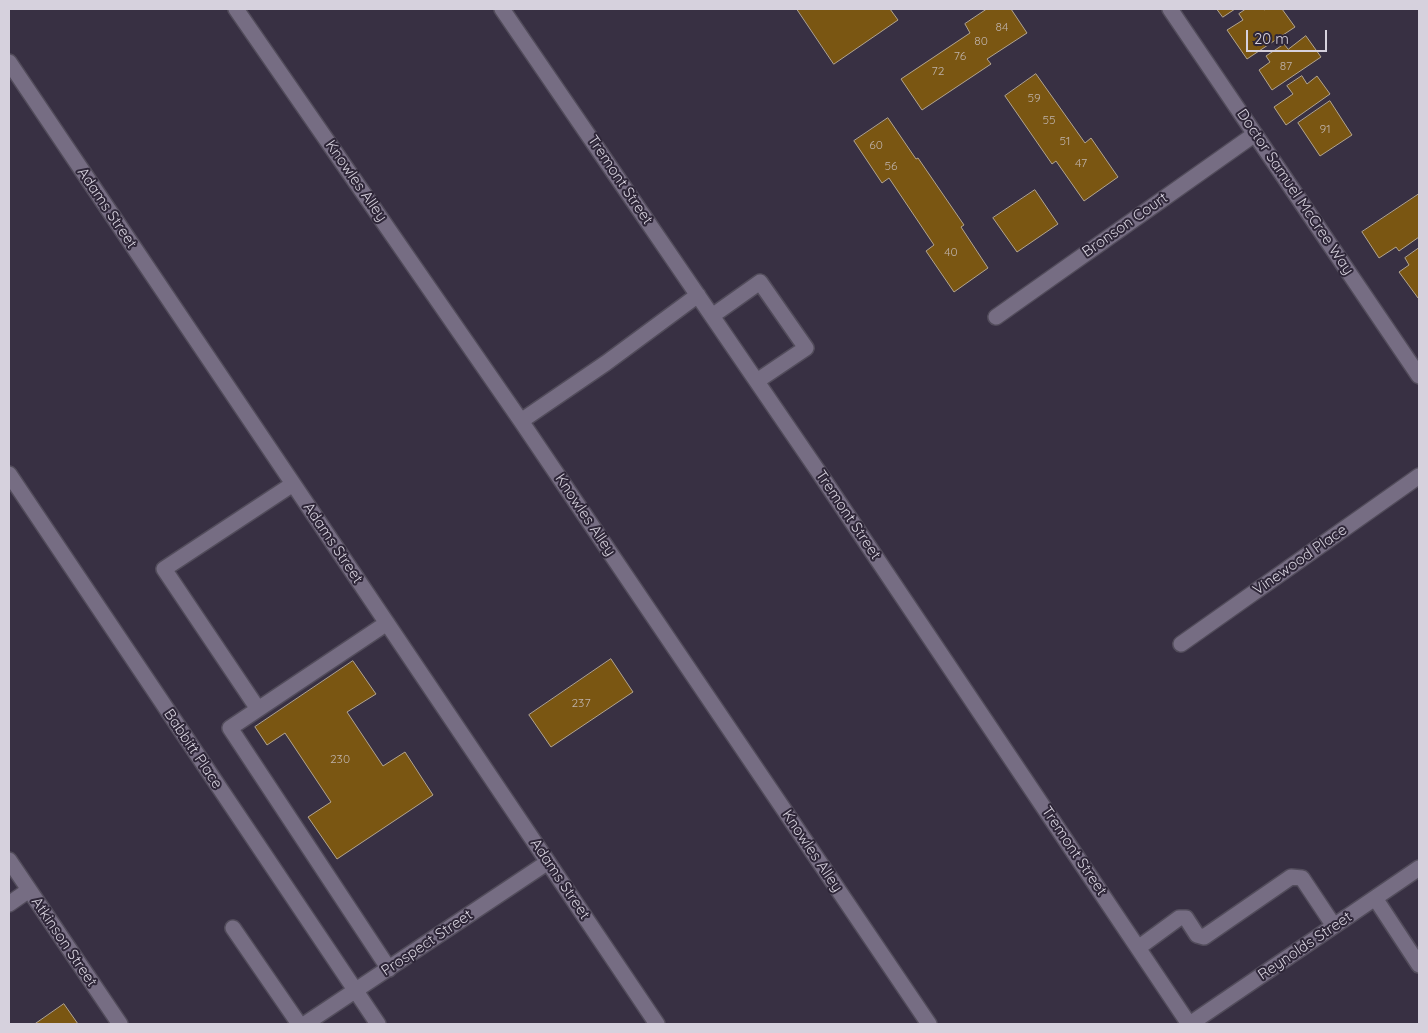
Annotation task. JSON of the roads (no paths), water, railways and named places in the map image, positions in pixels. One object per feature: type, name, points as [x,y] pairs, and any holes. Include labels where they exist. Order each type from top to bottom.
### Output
[{"type":"street","name":"Knowles Alley","points":[[236,9],[521,421],[929,1024]]},
{"type":"street","name":"Tremont Street","points":[[502,9],[818,471],[1190,1024]]},
{"type":"street","name":"Doctor Samuel McCree Way","points":[[1170,9],[1419,376]]},
{"type":"street","name":"Adams Street","points":[[9,62],[658,1024]]},
{"type":"street","name":"Bronson Court","points":[[996,316],[1255,134]]},
{"type":"street","points":[[712,316],[760,282],[806,348],[757,382]]},
{"type":"street","points":[[521,421],[606,363],[698,296]]},
{"type":"street","name":"Babbitt Place","points":[[9,474],[378,1024]]},
{"type":"street","name":"Vinewood Place","points":[[1181,644],[1419,476]]},
{"type":"street","points":[[258,710],[164,569],[293,484]]},
{"type":"street","points":[[387,623],[230,728],[389,969]]},
{"type":"street","name":"Atkinson Street","points":[[9,860],[120,1024]]},
{"type":"street","name":"Prospect Street","points":[[306,1024],[548,862]]},
{"type":"street","name":"Reynolds Street","points":[[1190,1024],[1419,868]]},
{"type":"street","points":[[1138,948],[1179,918],[1186,918],[1197,935],[1204,937],[1291,877],[1302,878],[1334,926]]},
{"type":"street","points":[[9,904],[29,890]]},
{"type":"street","points":[[1375,898],[1419,965]]},
{"type":"street","points":[[233,928],[299,1024]]}]
